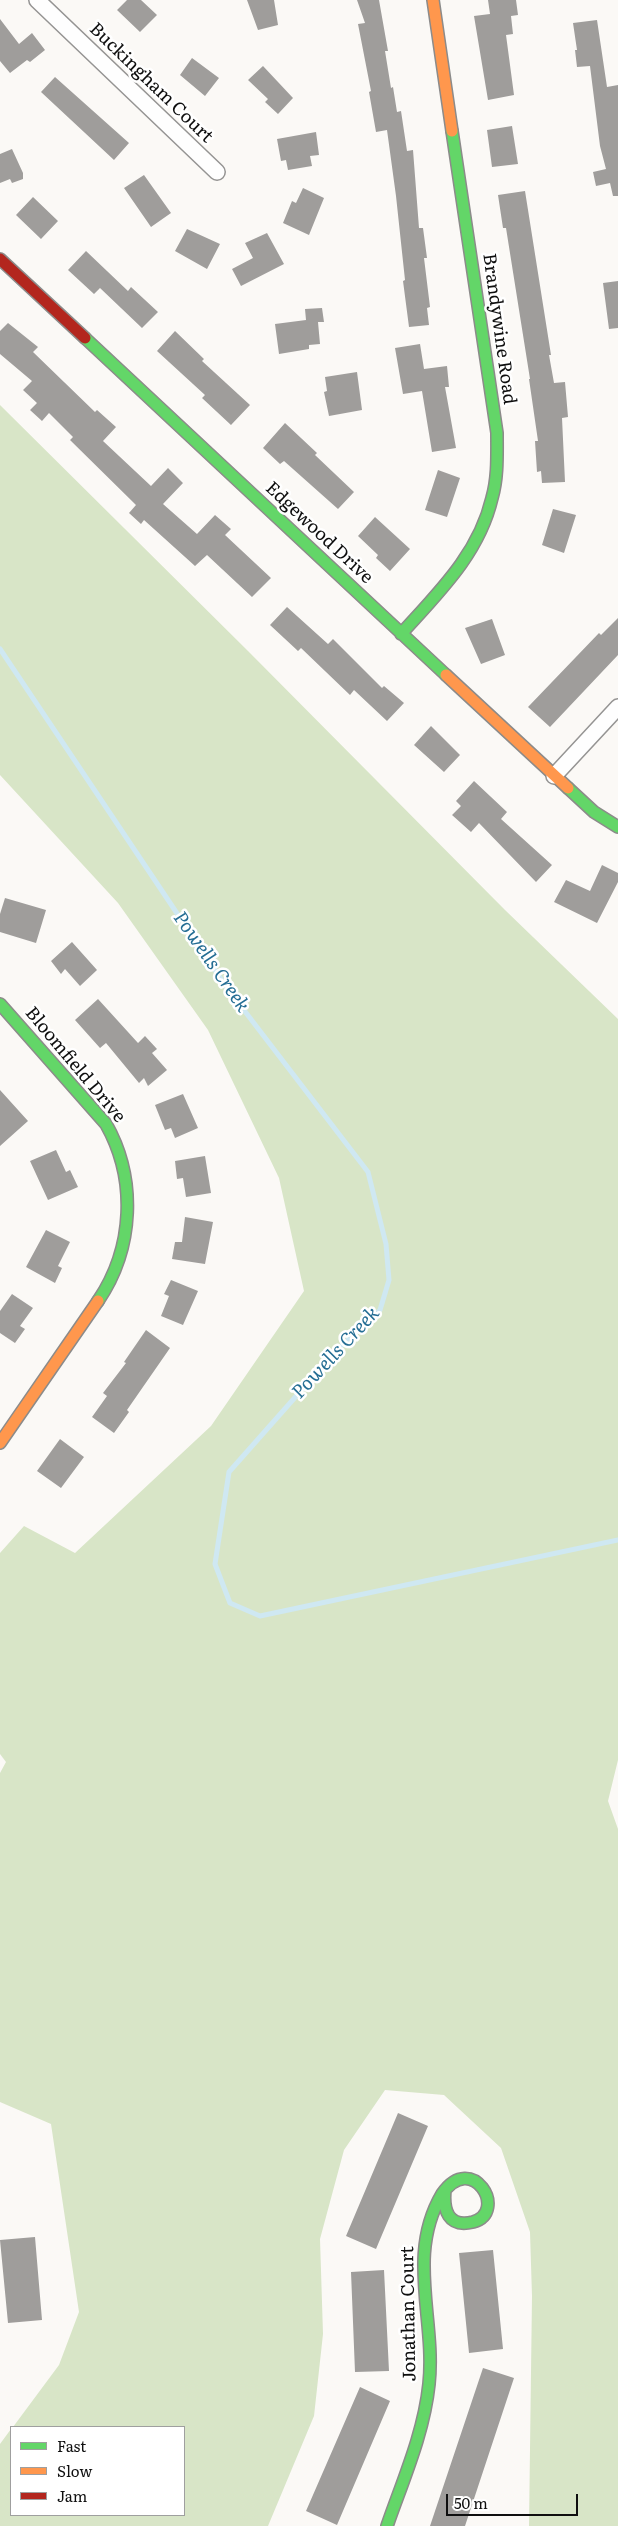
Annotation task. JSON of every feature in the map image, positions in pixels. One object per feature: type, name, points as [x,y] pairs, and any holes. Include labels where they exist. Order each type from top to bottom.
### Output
[{"type":"street","name":"Buckingham Court","points":[[37,0],[217,172]]},
{"type":"street","name":"Brandywine Road","points":[[401,634],[461,568],[476,545],[487,520],[496,488],[499,460],[497,433],[433,0]]},
{"type":"street","name":"Edgewood Drive","points":[[0,259],[554,776],[594,812],[618,827]]},
{"type":"street","points":[[554,776],[618,707]]},
{"type":"street","name":"Bloomfield Drive","points":[[0,1004],[106,1124],[124,1168],[128,1220],[117,1265],[106,1289],[0,1443]]},
{"type":"street","points":[[461,2179],[478,2182],[489,2196],[488,2208],[484,2215],[469,2224],[459,2223],[451,2219],[443,2205],[445,2190],[452,2183],[461,2179]]},
{"type":"street","name":"Jonathan Court","points":[[387,2526],[425,2410],[429,2361],[422,2256],[427,2226],[437,2202],[445,2190]]},
{"type":"green space","points":[[0,405],[505,910],[618,1019],[618,1760],[608,1801],[618,1829],[618,2526],[529,2526],[532,2296],[530,2232],[501,2148],[444,2095],[385,2090],[344,2150],[320,2239],[323,2334],[314,2416],[268,2526],[0,2526],[0,2444],[10,2430],[10,2516],[185,2516],[185,2426],[14,2426],[59,2365],[79,2312],[51,2124],[0,2102],[0,1773],[6,1762],[0,1754],[0,1553],[24,1526],[75,1553],[211,1426],[304,1291],[279,1178],[208,1030],[118,903],[0,775]]},
{"type":"building","points":[[127,0],[141,0],[157,15],[140,32],[117,10]]},
{"type":"building","points":[[247,0],[274,0],[278,25],[258,30]]},
{"type":"building","points":[[357,0],[379,0],[388,51],[385,51],[391,88],[393,87],[397,112],[401,111],[407,151],[413,150],[419,228],[423,228],[427,258],[424,258],[430,307],[427,308],[429,325],[409,327],[396,196],[387,130],[376,132],[369,92],[371,91],[358,24],[365,23]]},
{"type":"building","points":[[488,0],[516,0],[518,15],[511,16],[513,34],[506,35],[514,95],[488,100],[474,16],[490,14]]},
{"type":"building","points":[[0,19],[19,44],[32,33],[45,50],[30,62],[27,60],[10,73],[0,61]]},
{"type":"building","points":[[597,20],[607,87],[618,85],[618,196],[613,196],[610,183],[596,186],[593,172],[606,169],[600,146],[590,66],[577,67],[575,50],[577,50],[573,23]]},
{"type":"building","points":[[192,58],[219,78],[205,96],[180,75]]},
{"type":"building","points":[[263,66],[293,98],[278,114],[265,102],[268,99],[248,80]]},
{"type":"building","points":[[55,77],[129,143],[114,160],[41,92]]},
{"type":"building","points":[[512,126],[518,164],[492,167],[487,130]]},
{"type":"building","points":[[316,132],[319,155],[310,156],[312,166],[288,170],[286,160],[281,161],[277,139]]},
{"type":"building","points":[[12,149],[23,173],[23,179],[12,183],[10,179],[0,183],[0,154]]},
{"type":"building","points":[[144,175],[171,213],[151,227],[124,188]]},
{"type":"building","points":[[303,188],[324,198],[309,235],[283,223],[292,201],[296,203]]},
{"type":"building","points":[[525,191],[554,383],[565,382],[568,417],[562,418],[565,482],[542,483],[541,471],[537,472],[535,441],[538,441],[530,379],[506,228],[503,228],[498,195]]},
{"type":"building","points":[[33,197],[58,221],[41,239],[16,215]]},
{"type":"building","points":[[187,229],[220,244],[207,269],[175,251]]},
{"type":"building","points":[[267,233],[284,264],[241,286],[232,269],[253,258],[245,243]]},
{"type":"building","points":[[86,251],[128,291],[131,287],[158,312],[142,328],[100,288],[94,294],[68,270]]},
{"type":"building","points":[[618,281],[618,328],[609,329],[603,283]]},
{"type":"building","points":[[322,308],[324,322],[318,322],[320,344],[309,345],[309,349],[279,354],[275,324],[306,320],[305,309]]},
{"type":"building","points":[[8,323],[38,347],[33,352],[95,412],[97,410],[116,427],[103,441],[151,486],[168,468],[183,483],[163,504],[197,534],[215,515],[231,529],[225,535],[271,578],[252,597],[207,555],[195,566],[144,520],[141,524],[129,513],[136,505],[70,440],[73,437],[49,413],[42,421],[30,410],[37,403],[23,390],[32,381],[0,354],[0,331]]},
{"type":"building","points":[[175,331],[204,359],[202,361],[250,405],[231,425],[202,398],[205,395],[157,351]]},
{"type":"building","points":[[420,344],[424,369],[447,366],[449,387],[445,387],[456,448],[432,452],[422,391],[403,394],[395,348]]},
{"type":"building","points":[[357,372],[362,410],[329,416],[324,392],[327,391],[325,377]]},
{"type":"building","points":[[285,423],[354,492],[338,509],[284,461],[280,464],[263,448]]},
{"type":"building","points":[[438,470],[460,478],[447,517],[425,510]]},
{"type":"building","points":[[553,509],[576,515],[564,553],[542,545]]},
{"type":"building","points":[[375,517],[410,549],[390,571],[376,558],[378,555],[358,536]]},
{"type":"building","points":[[287,607],[328,644],[333,639],[382,688],[384,686],[404,703],[387,721],[354,690],[350,695],[301,648],[298,651],[270,625]]},
{"type":"building","points":[[618,618],[618,655],[550,727],[528,707],[599,633],[601,635]]},
{"type":"building","points":[[492,619],[505,655],[481,664],[465,628]]},
{"type":"building","points":[[431,726],[460,755],[444,772],[414,745]]},
{"type":"building","points":[[474,781],[507,812],[501,819],[552,865],[536,882],[479,823],[471,832],[452,815],[461,806],[456,801]]},
{"type":"building","points":[[602,865],[618,873],[618,882],[597,923],[554,902],[566,880],[590,891]]},
{"type":"building","points":[[5,898],[46,910],[36,943],[0,932],[0,914]]},
{"type":"building","points":[[72,942],[97,970],[80,986],[65,969],[61,974],[51,961]]},
{"type":"building","points":[[98,999],[138,1043],[145,1036],[157,1049],[152,1053],[167,1070],[148,1086],[144,1078],[139,1083],[106,1043],[100,1048],[75,1020]]},
{"type":"building","points":[[0,1090],[28,1121],[0,1146]]},
{"type":"building","points":[[183,1094],[198,1128],[175,1138],[171,1128],[165,1130],[155,1105]]},
{"type":"building","points":[[56,1150],[66,1172],[70,1170],[78,1187],[48,1200],[30,1161]]},
{"type":"building","points":[[205,1156],[211,1193],[186,1197],[183,1178],[177,1179],[175,1161]]},
{"type":"building","points":[[185,1217],[213,1222],[205,1264],[172,1259],[175,1242],[182,1242]]},
{"type":"building","points":[[46,1230],[70,1242],[58,1266],[62,1268],[55,1283],[26,1267]]},
{"type":"building","points":[[171,1280],[198,1291],[183,1325],[161,1316],[169,1296],[164,1294]]},
{"type":"building","points":[[12,1294],[33,1308],[20,1326],[25,1329],[15,1343],[0,1333],[0,1311]]},
{"type":"building","points":[[146,1330],[170,1348],[127,1410],[129,1412],[114,1433],[92,1417],[107,1396],[103,1393],[126,1363],[124,1362]]},
{"type":"building","points":[[60,1439],[84,1457],[61,1488],[37,1471]]},
{"type":"building","points":[[398,2113],[428,2126],[376,2249],[346,2236]]},
{"type":"building","points":[[35,2237],[42,2320],[8,2323],[0,2240]]},
{"type":"building","points":[[493,2250],[503,2349],[469,2353],[459,2253]]},
{"type":"building","points":[[384,2270],[389,2371],[355,2372],[351,2272]]},
{"type":"building","points":[[483,2368],[514,2378],[465,2526],[430,2526]]},
{"type":"building","points":[[360,2387],[390,2401],[337,2525],[306,2511]]},
{"type":"waterway","name":"Powells Creek","points":[[0,649],[227,988],[368,1172],[386,1244],[389,1280],[380,1310],[337,1350],[229,1472],[215,1564],[230,1603],[260,1616],[618,1540]]},
{"type":"traffic: fast","points":[[401,634],[443,588],[478,537],[486,518],[494,490],[496,474],[497,433],[452,131]]},
{"type":"traffic: fast","points":[[85,338],[446,675]]},
{"type":"traffic: fast","points":[[568,788],[594,812],[618,827]]},
{"type":"traffic: fast","points":[[0,1004],[106,1124],[116,1145],[123,1167],[127,1190],[125,1236],[119,1259],[98,1301]]},
{"type":"traffic: fast","points":[[387,2526],[418,2438],[429,2384],[429,2335],[424,2264],[426,2240],[431,2217],[442,2194],[453,2182],[465,2178],[474,2181],[482,2188],[487,2197],[488,2207],[483,2216],[473,2222],[458,2222],[453,2220],[446,2210],[445,2204],[445,2197],[445,2190]]},
{"type":"traffic: slow","points":[[433,0],[452,131]]},
{"type":"traffic: slow","points":[[446,675],[568,788]]},
{"type":"traffic: slow","points":[[0,1443],[98,1301]]},
{"type":"traffic: jam","points":[[0,259],[85,338]]}]
